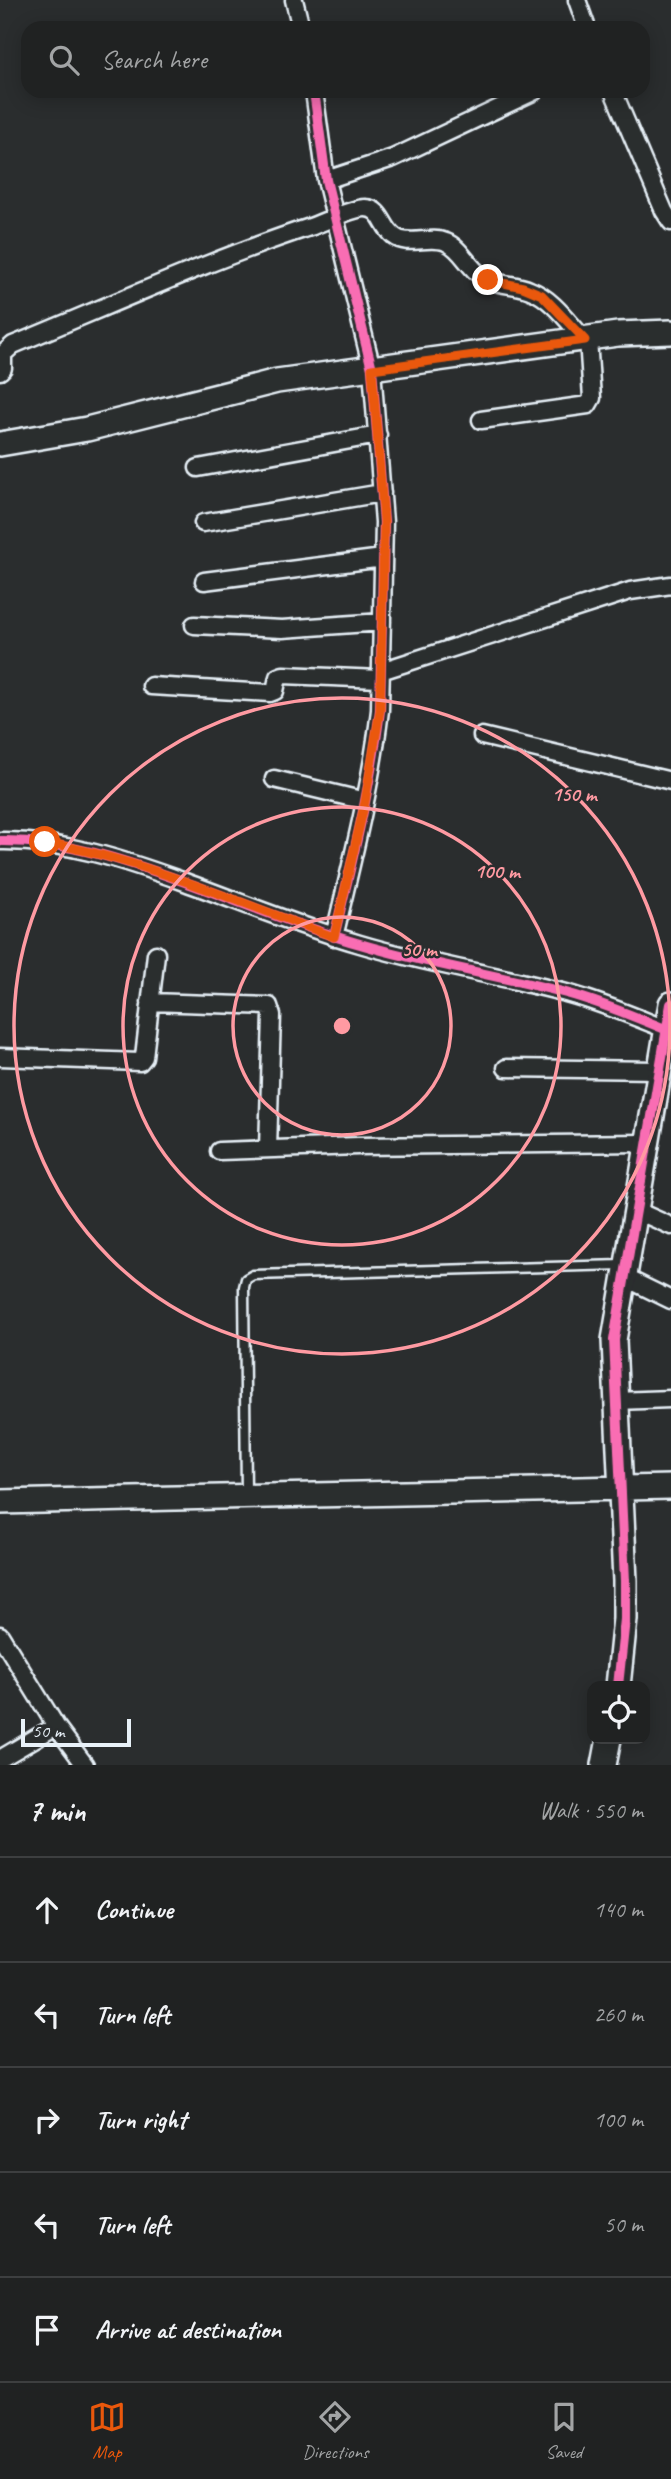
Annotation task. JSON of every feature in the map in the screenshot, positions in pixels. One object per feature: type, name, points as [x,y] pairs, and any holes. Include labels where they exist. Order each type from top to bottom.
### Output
[{"type":"street","points":[[294,0],[299,21]]},
{"type":"street","points":[[577,0],[584,21]]},
{"type":"street","points":[[315,98],[327,180],[372,369],[382,493],[382,622],[377,737],[334,937]]},
{"type":"street","points":[[327,180],[393,158],[520,98]]},
{"type":"street","points":[[615,98],[671,222]]},
{"type":"street","points":[[0,371],[3,368],[4,354],[13,345],[261,243],[358,208],[373,209],[394,236],[400,239],[445,241],[488,280],[523,287],[542,295],[587,339],[592,398],[588,405],[481,420]]},
{"type":"street","points":[[0,444],[87,429],[277,381],[641,332],[671,332]]},
{"type":"street","points":[[198,468],[378,435]]},
{"type":"street","points":[[203,523],[382,493]]},
{"type":"street","points":[[204,581],[383,558]]},
{"type":"street","points":[[151,685],[270,693],[275,691],[278,677],[283,675],[380,675],[630,591],[671,585]]},
{"type":"street","points":[[194,625],[282,629],[382,622]]},
{"type":"street","points":[[482,736],[671,781]]},
{"type":"street","points":[[274,779],[365,802]]},
{"type":"street","points":[[0,841],[45,842],[82,849],[158,872],[334,937],[565,993],[607,1005],[666,1029]]},
{"type":"street","points":[[0,1057],[140,1062],[144,1056],[156,954]]},
{"type":"street","points":[[150,1003],[269,1006],[272,1015],[268,1149]]},
{"type":"street","points":[[619,1681],[625,1619],[625,1581],[614,1340],[646,1143],[663,1067],[671,1004]]},
{"type":"street","points":[[506,1068],[663,1067]]},
{"type":"street","points":[[219,1151],[646,1143]]},
{"type":"street","points":[[635,1210],[671,1226]]},
{"type":"street","points":[[625,1271],[671,1300]]},
{"type":"street","points":[[616,1401],[671,1398]]},
{"type":"street","points":[[0,1502],[671,1488]]},
{"type":"street","points":[[0,1635],[56,1726],[85,1765]]},
{"type":"street","points":[[0,1759],[56,1726]]},
{"type":"street","points":[[604,1765],[608,1744]]},
{"type":"lane","points":[[246,1497],[246,1279],[253,1275],[625,1271]]},
{"type":"cycle path","points":[[315,98],[326,180],[372,369],[384,522],[380,710],[366,796],[334,937]]},
{"type":"cycle path","points":[[0,841],[48,844],[117,859],[338,937],[411,958],[566,993],[665,1029]]},
{"type":"cycle path","points":[[619,1681],[625,1619],[625,1581],[614,1340],[671,1004]]},
{"type":"route","points":[[45,842],[82,849],[158,872],[334,937],[365,802],[380,710],[384,522],[372,369],[585,340],[542,295],[523,287],[488,280]]}]
